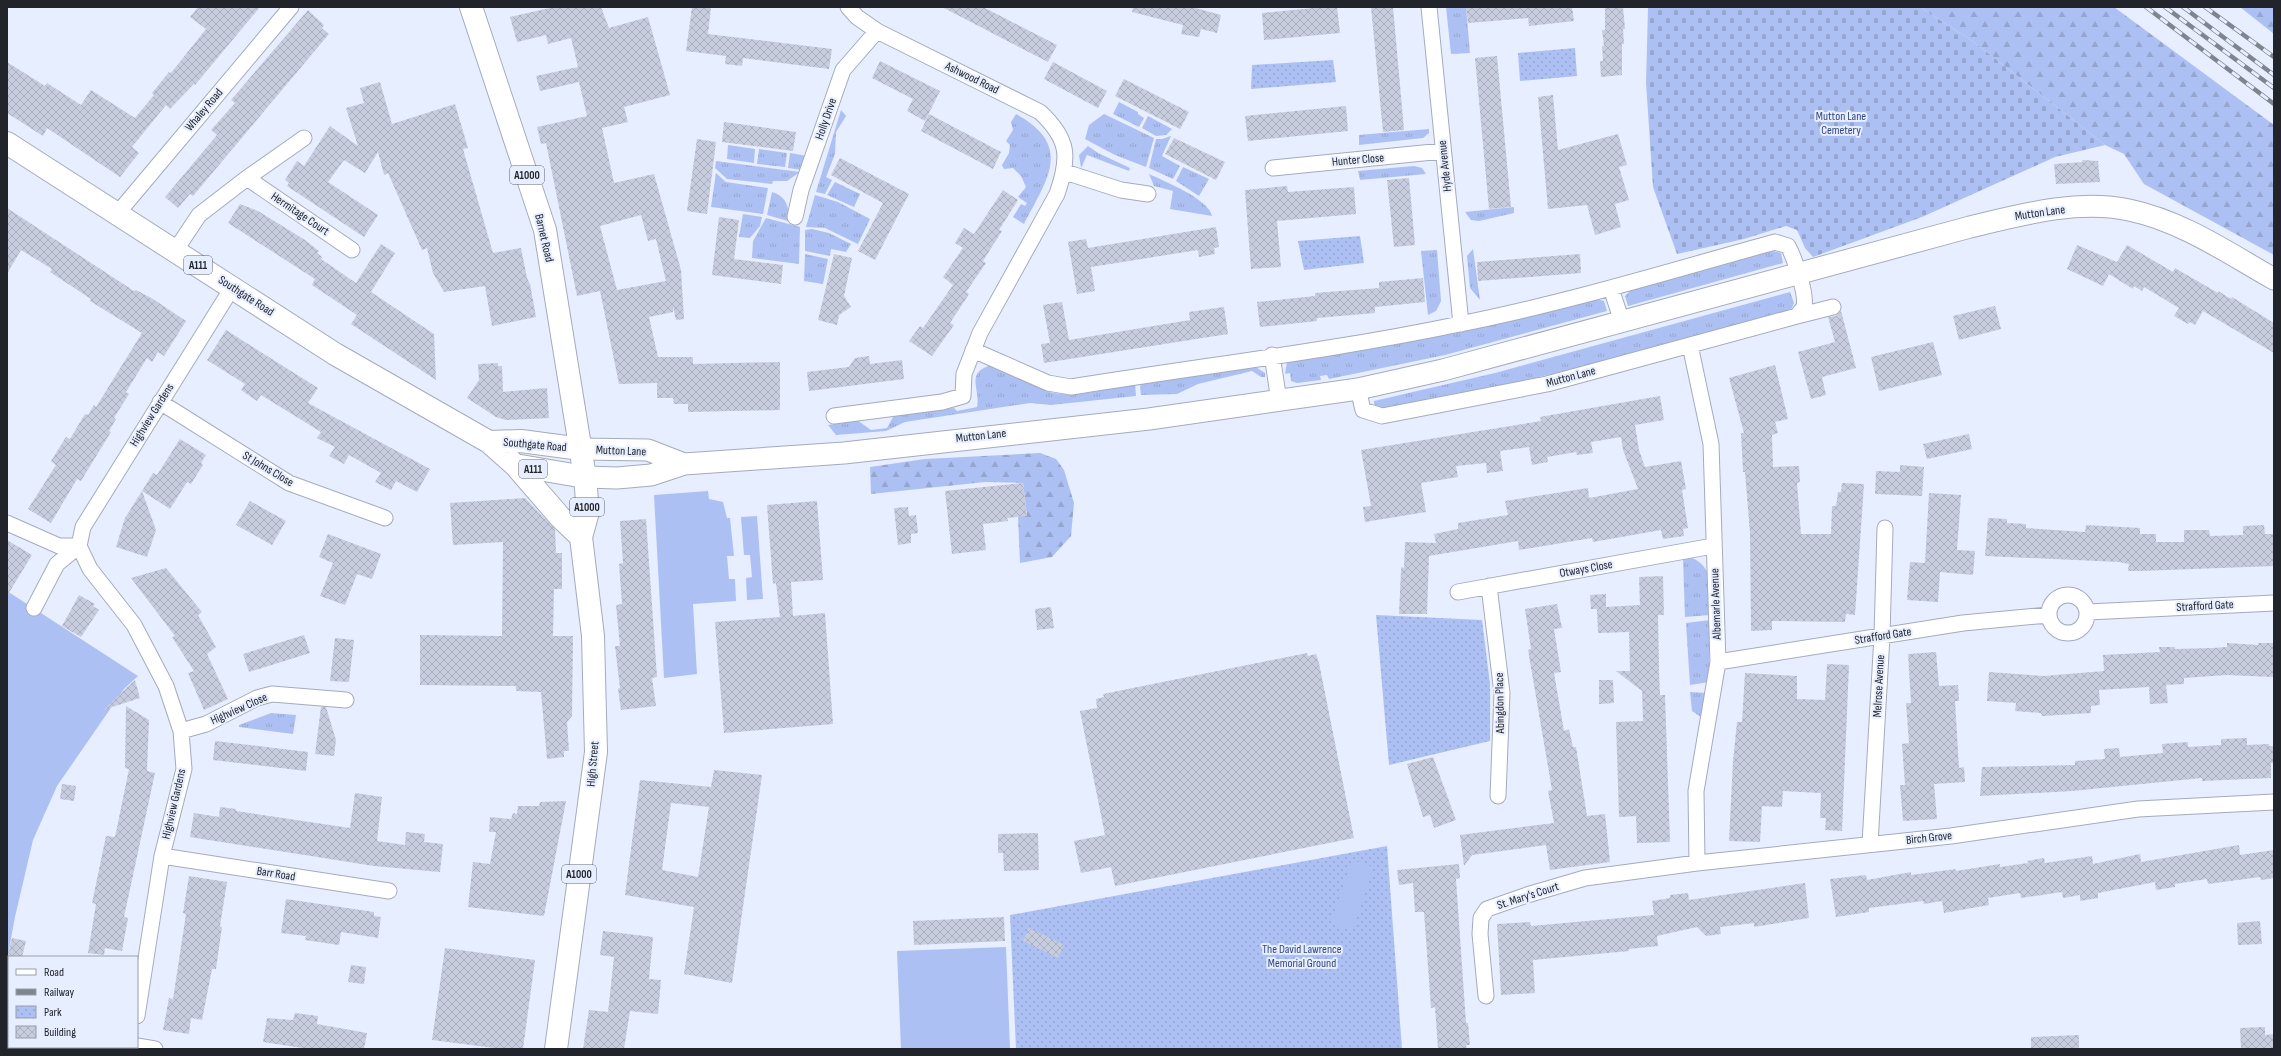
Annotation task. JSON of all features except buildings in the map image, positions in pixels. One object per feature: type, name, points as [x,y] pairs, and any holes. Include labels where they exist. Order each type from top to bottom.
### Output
[{"type":"main road","name":"Barnet Road","points":[[471,7],[544,230],[585,477]]},
{"type":"main road","name":"Southgate Road","points":[[7,143],[342,358],[489,442],[515,465],[585,477]]},
{"type":"main road","name":"Mutton Lane","points":[[585,477],[617,478],[651,476],[684,464],[844,453],[1139,420],[1358,389],[1443,370],[2017,216],[2058,209],[2099,208],[2128,210],[2160,218],[2194,233],[2274,279]]},
{"type":"main road","name":"Southgate Road","points":[[489,442],[521,441],[581,449]]},
{"type":"main road","name":"Mutton Lane","points":[[581,449],[648,450],[684,464]]},
{"type":"main road","points":[[515,465],[560,516],[581,537]]},
{"type":"main road","name":"High Street","points":[[556,1049],[596,752],[593,636],[581,537],[588,512],[585,477]]},
{"type":"street","name":"Whaley Road","points":[[117,214],[290,7]]},
{"type":"street","name":"Ashwood Road","points":[[848,7],[857,18],[877,31],[1040,112],[1054,126],[1064,144],[1067,158],[1065,172],[1057,194],[980,333],[973,350]]},
{"type":"street","name":"Hyde Avenue","points":[[1429,7],[1461,324]]},
{"type":"street","name":"Holly Drive","points":[[795,217],[801,190],[843,70],[877,31]]},
{"type":"street","points":[[175,251],[199,215],[247,178],[304,138]]},
{"type":"street","name":"Hunter Close","points":[[1273,168],[1443,151]]},
{"type":"street","points":[[1065,172],[1121,190],[1148,194]]},
{"type":"street","name":"Hermitage Court","points":[[247,178],[352,250]]},
{"type":"street","points":[[834,416],[942,402],[963,396],[964,374],[973,350],[1048,383],[1071,387],[1461,324],[1611,288],[1774,242],[1788,246],[1798,274],[1804,297],[1804,306],[1797,316]]},
{"type":"street","name":"Highview Gardens","points":[[138,1010],[162,856],[184,769],[181,732],[166,686],[134,624],[90,569],[79,546],[83,527],[232,288]]},
{"type":"street","points":[[1611,288],[1622,322]]},
{"type":"street","name":"Mutton Lane","points":[[1358,389],[1363,410],[1382,416],[1547,384],[1690,344],[1833,307]]},
{"type":"street","name":"Albemarle Avenue","points":[[1690,344],[1712,444],[1713,546],[1718,662],[1696,791],[1697,863]]},
{"type":"street","points":[[1272,355],[1279,401]]},
{"type":"street","name":"St Johns Close","points":[[160,402],[289,483],[385,518]]},
{"type":"street","points":[[7,523],[59,546],[79,546]]},
{"type":"street","name":"Melrose Avenue","points":[[1870,844],[1882,636],[1885,528]]},
{"type":"street","points":[[34,608],[57,564],[79,546]]},
{"type":"street","name":"Otways Close","points":[[1458,592],[1713,546]]},
{"type":"street","name":"Abingdon Place","points":[[1489,586],[1502,692],[1498,796]]},
{"type":"street","points":[[2066,595],[2072,595],[2082,601],[2088,612],[2082,629],[2071,634],[2061,632],[2054,628],[2048,615],[2054,600],[2066,595]]},
{"type":"street","name":"Strafford Gate","points":[[2088,612],[2274,603]]},
{"type":"street","name":"Strafford Gate","points":[[1718,662],[1963,623],[2048,615]]},
{"type":"street","name":"Highview Close","points":[[181,732],[206,724],[257,698],[272,694],[346,700]]},
{"type":"street","name":"Birch Grove","points":[[1585,878],[1697,863],[1951,836],[2165,807],[2274,802]]},
{"type":"street","name":"Barr Road","points":[[162,856],[389,892]]},
{"type":"street","name":"St. Mary's Court","points":[[1486,996],[1480,934],[1481,918],[1487,909],[1526,895],[1585,878]]},
{"type":"street","points":[[138,1046],[155,1049]]},
{"type":"green space","points":[[1446,7],[1466,7],[1470,53],[1451,54]]},
{"type":"green space","name":"Mutton Lane Cemetery","points":[[1648,7],[1920,7],[1974,42],[2105,145],[2055,157],[1922,217],[1813,257],[1805,248],[1797,230],[1786,226],[1744,239],[1677,254],[1653,187],[1646,83]]},
{"type":"green space","points":[[1920,7],[2114,7],[2274,125],[2274,255],[2144,184],[2124,154],[2105,145],[1974,42]]},
{"type":"green space","points":[[2240,7],[2274,7],[2274,34]]},
{"type":"green space","points":[[1575,48],[1577,76],[1520,81],[1518,53]]},
{"type":"green space","points":[[1333,60],[1336,82],[1251,89],[1252,65]]},
{"type":"green space","points":[[1119,102],[1138,112],[1138,114],[1144,118],[1139,127],[1113,114]]},
{"type":"green space","points":[[841,110],[846,116],[836,132],[835,154],[826,177],[832,180],[825,194],[816,192]]},
{"type":"green space","points":[[1016,114],[1034,126],[1045,138],[1050,151],[1050,164],[1047,178],[1024,224],[1013,217],[1021,204],[1025,206],[1027,203],[1018,197],[1026,187],[1021,176],[1013,168],[1004,169],[1002,165],[1009,153],[1010,145],[1006,141],[1013,130],[1011,122]]},
{"type":"green space","points":[[1104,114],[1154,138],[1146,167],[1115,155],[1085,139],[1089,125]]},
{"type":"green space","points":[[1148,116],[1172,129],[1166,135],[1156,136],[1142,128]]},
{"type":"green space","points":[[1429,129],[1429,133],[1423,138],[1359,145],[1359,135]]},
{"type":"green space","points":[[1171,136],[1162,156],[1180,166],[1173,179],[1149,168],[1156,139]]},
{"type":"green space","points":[[728,145],[755,149],[754,163],[727,159]]},
{"type":"green space","points":[[1088,146],[1098,153],[1130,168],[1129,171],[1087,155],[1081,168],[1079,155]]},
{"type":"green space","points":[[759,149],[787,153],[785,167],[757,164]]},
{"type":"green space","points":[[790,153],[807,156],[802,170],[788,168]]},
{"type":"green space","points":[[716,161],[800,172],[787,181],[773,181],[772,184],[727,179],[715,168]]},
{"type":"green space","points":[[1414,166],[1422,168],[1426,174],[1360,180],[1358,171]]},
{"type":"green space","points":[[1183,167],[1209,179],[1199,196],[1176,181]]},
{"type":"green space","points":[[716,173],[726,182],[768,188],[763,214],[711,207]]},
{"type":"green space","points":[[1149,174],[1195,197],[1203,203],[1212,216],[1170,209],[1173,191],[1154,186]]},
{"type":"green space","points":[[835,182],[860,194],[854,207],[827,195]]},
{"type":"green space","points":[[772,192],[784,199],[788,207],[788,221],[767,215]]},
{"type":"green space","points":[[815,195],[838,202],[870,219],[858,244],[825,228],[806,227]]},
{"type":"green space","points":[[1514,207],[1514,213],[1479,221],[1471,220],[1465,212]]},
{"type":"green space","points":[[743,214],[762,217],[760,226],[750,238],[739,237]]},
{"type":"green space","points":[[766,218],[800,227],[799,264],[752,258],[753,241]]},
{"type":"green space","points":[[812,229],[829,233],[851,244],[846,252],[831,249],[830,256],[805,251],[805,230]]},
{"type":"green space","points":[[1360,236],[1364,263],[1304,270],[1298,241]]},
{"type":"green space","points":[[1473,249],[1480,300],[1470,288],[1467,256]]},
{"type":"green space","points":[[1437,250],[1441,301],[1436,311],[1428,315],[1421,251]]},
{"type":"green space","points":[[1773,251],[1781,253],[1783,263],[1628,306],[1625,296],[1631,290]]},
{"type":"green space","points":[[805,254],[828,259],[823,284],[804,281]]},
{"type":"green space","points":[[1790,292],[1794,303],[1792,308],[1786,311],[1606,361],[1505,385],[1380,409],[1374,404],[1374,401],[1495,373]]},
{"type":"green space","points":[[1596,299],[1604,301],[1607,311],[1445,355],[1329,379],[1327,375],[1320,376],[1321,380],[1297,383],[1291,381],[1290,373],[1285,374],[1287,362],[1292,360]]},
{"type":"green space","points":[[992,365],[1006,370],[1047,391],[1079,394],[1135,383],[1136,396],[1051,405],[1030,403],[905,422],[886,431],[836,435],[828,425],[857,420],[871,430],[887,428],[893,417],[899,414],[954,408],[957,411],[977,407],[976,377],[978,372],[983,368]]},
{"type":"green space","points":[[1256,367],[1265,373],[1265,377],[1261,377],[1252,371],[1198,384],[1177,394],[1141,395],[1140,386],[1142,383]]},
{"type":"green space","points":[[1040,453],[1056,459],[1064,470],[1074,503],[1071,536],[1052,557],[1020,563],[1018,517],[1027,515],[1023,483],[985,482],[871,494],[870,467],[925,459]]},
{"type":"green space","points":[[708,491],[709,499],[723,502],[727,518],[730,518],[734,556],[727,556],[729,579],[735,579],[736,601],[693,604],[697,674],[664,678],[654,495]]},
{"type":"green space","points":[[757,516],[763,599],[747,600],[746,578],[752,577],[750,555],[744,555],[741,517]]},
{"type":"green space","points":[[1692,558],[1700,562],[1708,574],[1710,582],[1710,615],[1685,617],[1683,559]]},
{"type":"green space","points":[[7,591],[138,676],[124,689],[57,786],[33,840],[15,917],[7,960]]},
{"type":"green space","points":[[1376,615],[1482,620],[1490,684],[1490,741],[1389,765]]},
{"type":"green space","points":[[1710,620],[1709,682],[1690,685],[1686,623]]},
{"type":"green space","points":[[1690,692],[1708,693],[1704,719],[1692,711]]},
{"type":"green space","points":[[271,713],[296,715],[293,734],[239,727],[239,725]]},
{"type":"green space","name":"The David Lawrence Memorial Ground","points":[[1387,846],[1402,1049],[1016,1049],[1010,915]]},
{"type":"green space","points":[[1352,860],[1373,867],[1352,931],[1331,924]]},
{"type":"green space","points":[[1006,947],[1010,1049],[901,1049],[897,951]]},
{"type":"railway","points":[[2146,7],[2274,104]]},
{"type":"railway","points":[[2165,7],[2274,88]]},
{"type":"railway","points":[[2183,7],[2274,75]]},
{"type":"railway","points":[[2205,7],[2274,57]]}]
